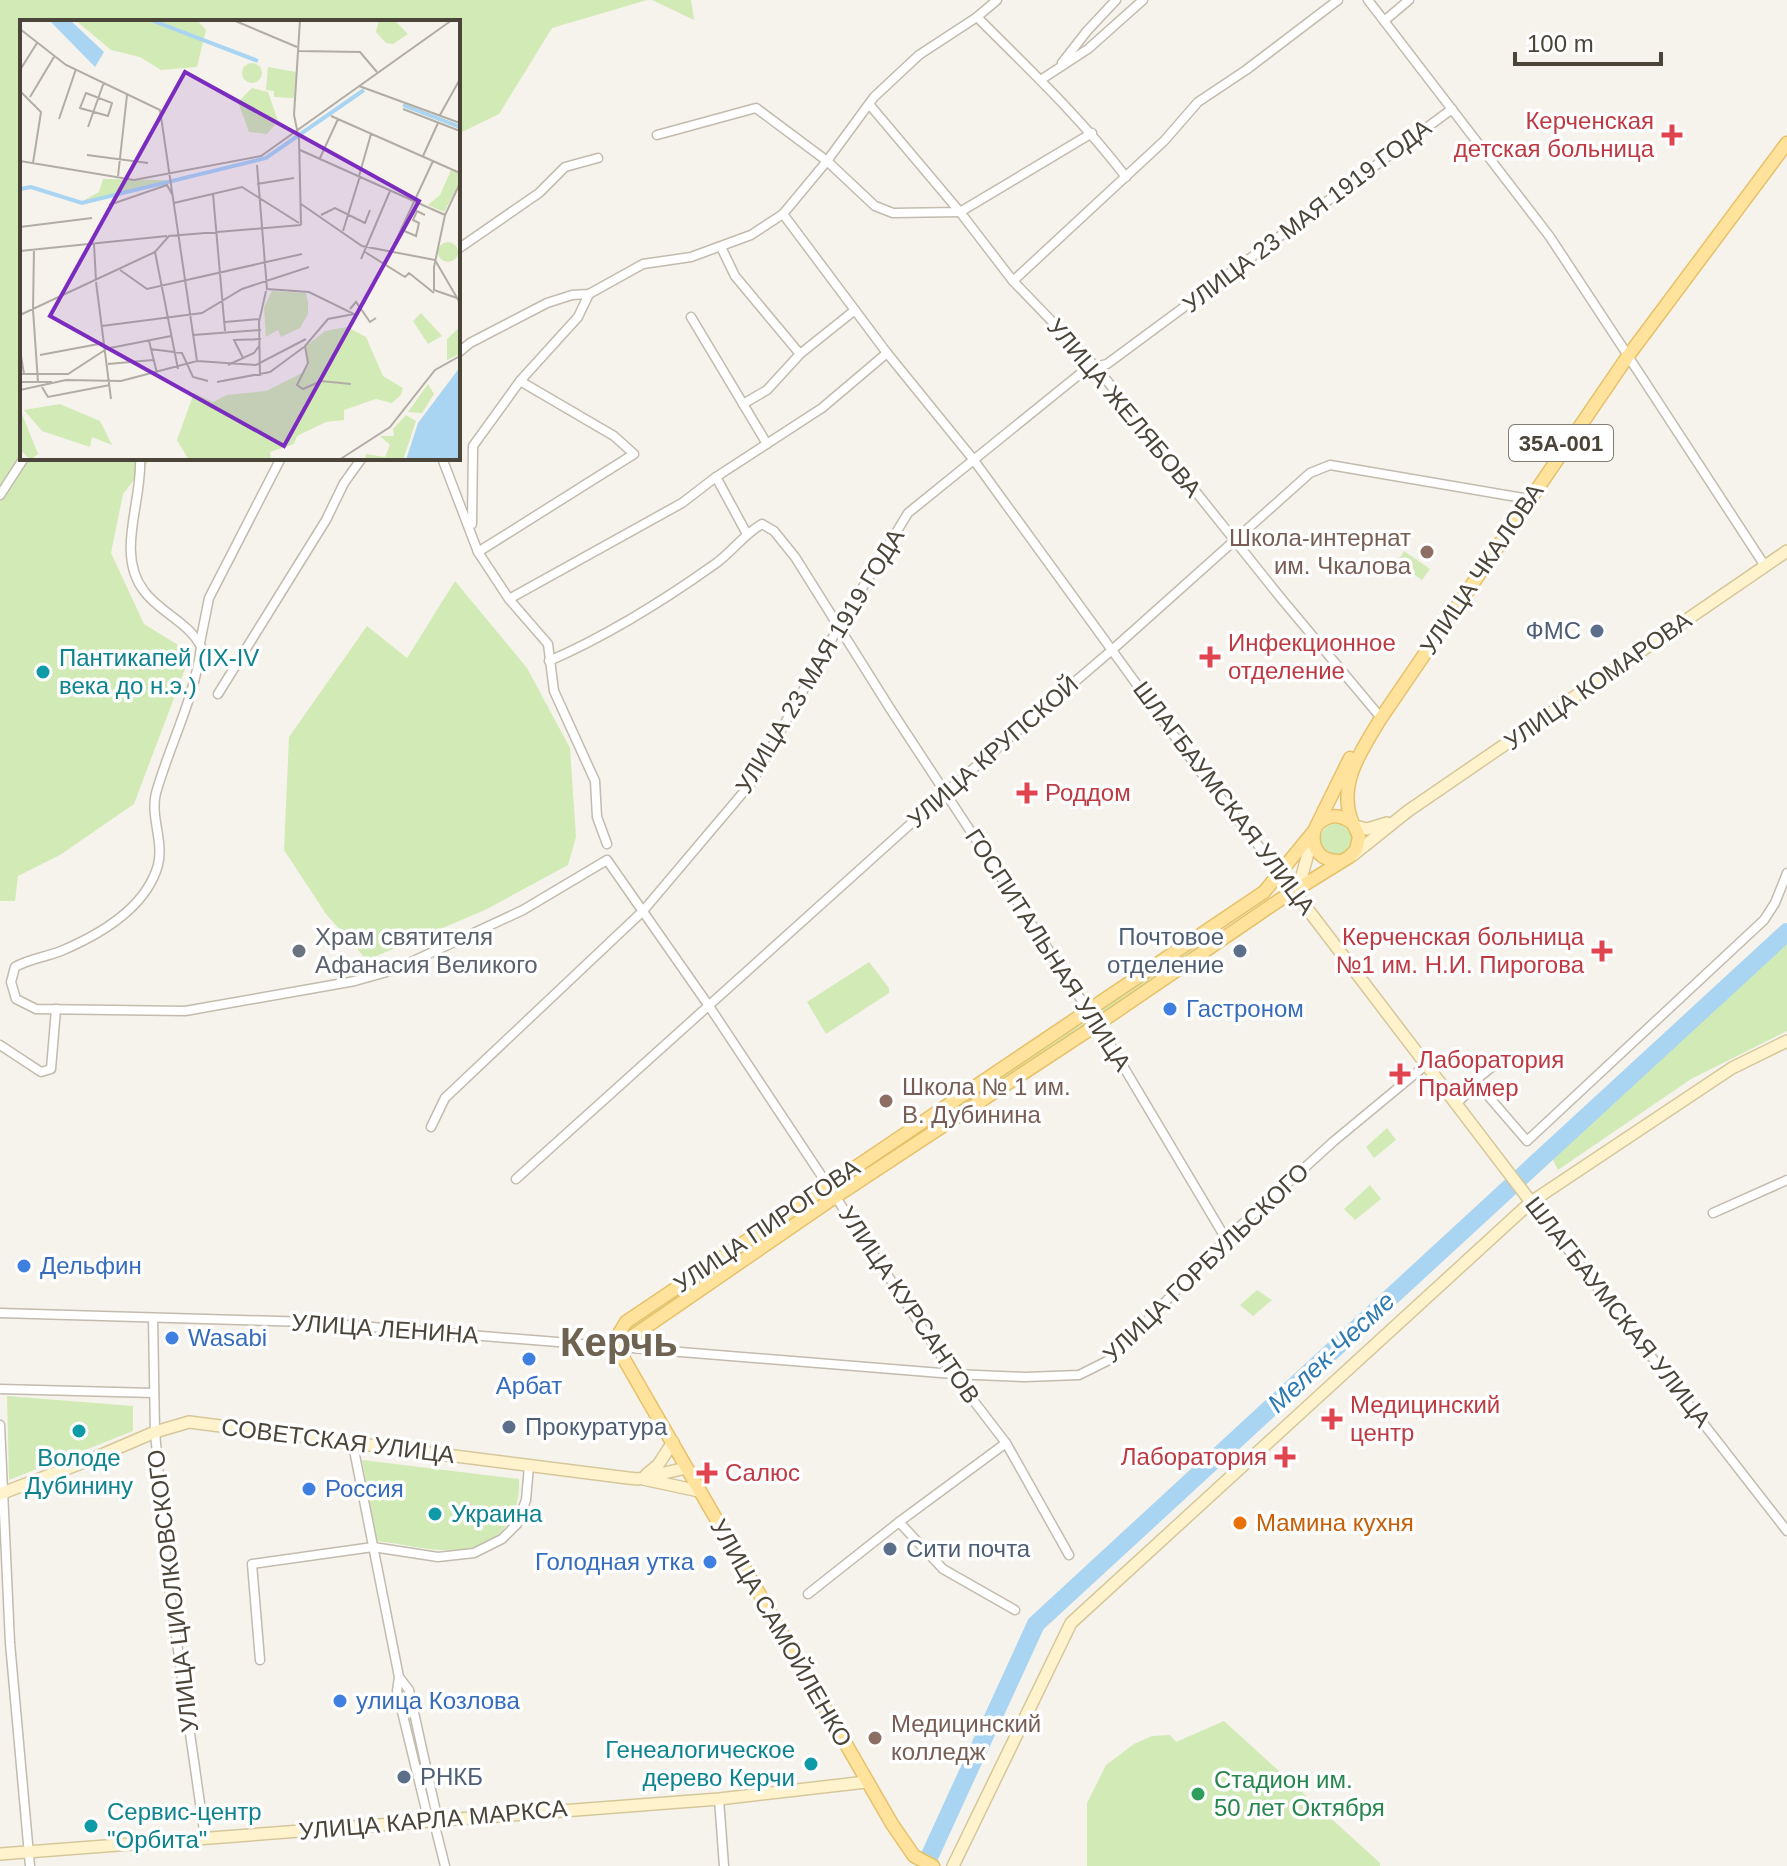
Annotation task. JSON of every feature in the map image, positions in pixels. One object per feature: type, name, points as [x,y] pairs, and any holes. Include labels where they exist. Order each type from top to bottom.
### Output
[{"type":"main road","name":"УЛИЦА ЧКАЛОВА","points":[[1772,159],[1787,133]]},
{"type":"main road","name":"УЛИЦА ЧКАЛОВА","points":[[1315,829],[1379,716],[1526,498],[1626,354],[1787,143]]},
{"type":"main road","name":"УЛИЦА КОМАРОВА","points":[[1294,890],[1346,859],[1408,811],[1787,551]]},
{"type":"main road","name":"УЛИЦА ЧКАЛОВА","points":[[1346,859],[1358,844],[1349,789],[1350,764]]},
{"type":"main road","name":"УЛИЦА КОМАРОВА","points":[[1353,824],[1376,828],[1408,811]]},
{"type":"main road","points":[[1294,890],[1301,879],[1315,829],[1331,816],[1345,818],[1353,824]]},
{"type":"main road","name":"УЛИЦА ПИРОГОВА","points":[[617,1347],[626,1322],[1264,892],[1315,829]]},
{"type":"main road","points":[[1315,829],[1313,841],[1319,854],[1329,861],[1346,859]]},
{"type":"main road","name":"ШЛАГБАУМСКАЯ УЛИЦА","points":[[1280,873],[1528,1198]]},
{"type":"main road","name":"УЛИЦА ПИРОГОВА","points":[[617,1347],[1294,890]]},
{"type":"main road","points":[[953,1866],[1071,1623],[1528,1198],[1732,1068],[1787,1041]]},
{"type":"main road","name":"УЛИЦА САМОЙЛЕНКО","points":[[617,1347],[866,1782],[915,1858],[933,1866]]},
{"type":"main road","name":"СОВЕТСКАЯ УЛИЦА","points":[[2,1493],[155,1432],[189,1422],[638,1479],[686,1468]]},
{"type":"main road","points":[[638,1479],[658,1465],[673,1442]]},
{"type":"main road","points":[[638,1479],[699,1491]]},
{"type":"main road","name":"УЛИЦА КАРЛА МАРКСА","points":[[0,1854],[719,1799],[866,1782]]},
{"type":"street","points":[[460,351],[470,343],[547,303],[572,295],[589,294],[643,264],[691,257],[751,235],[783,214],[874,97],[919,55],[997,0]]},
{"type":"street","points":[[1059,68],[1116,0]]},
{"type":"street","points":[[1042,79],[1088,49],[1143,0]]},
{"type":"street","points":[[1013,281],[1164,141],[1198,102],[1246,70],[1338,0]]},
{"type":"street","points":[[1368,0],[1550,237],[1765,566]]},
{"type":"street","points":[[1384,21],[1409,0]]},
{"type":"street","points":[[977,17],[1042,79],[1092,133],[1126,177]]},
{"type":"street","name":"УЛИЦА ЖЕЛЯБОВА","points":[[869,104],[960,212],[1013,281],[1096,367],[1379,716]]},
{"type":"street","points":[[657,135],[756,108],[827,161],[875,206],[893,213],[960,212],[1092,133]]},
{"type":"street","name":"УЛИЦА 23 МАЯ 1919 ГОДА","points":[[431,1127],[445,1098],[643,911],[752,782],[838,628],[908,513],[1086,369],[1107,364],[1452,109]]},
{"type":"street","points":[[460,248],[539,193],[565,167],[598,158]]},
{"type":"street","name":"ШЛАГБАУМСКАЯ УЛИЦА","points":[[783,214],[887,353],[973,459],[1199,770],[1280,873]]},
{"type":"street","points":[[721,247],[735,276],[800,354]]},
{"type":"street","points":[[472,528],[473,446],[520,381],[578,317],[589,294]]},
{"type":"street","points":[[743,404],[767,390],[800,354],[855,310]]},
{"type":"street","points":[[691,317],[767,444]]},
{"type":"street","points":[[509,599],[682,503],[716,477],[822,408],[887,353]]},
{"type":"street","points":[[478,552],[634,454],[614,436],[520,381]]},
{"type":"street","points":[[0,495],[23,460]]},
{"type":"street","points":[[140,460],[131,562],[144,592],[200,643]]},
{"type":"street","points":[[0,1045],[41,1072],[51,1069],[56,1009],[36,1009],[16,999],[11,982],[15,967],[59,952],[101,931],[124,914],[151,882],[161,851],[154,804],[156,793],[201,654],[200,643],[209,598],[280,460]]},
{"type":"street","points":[[218,694],[361,460]]},
{"type":"street","points":[[443,460],[472,528],[478,552],[509,599],[548,644],[554,691],[595,781],[597,817],[607,844]]},
{"type":"street","name":"УЛИЦА КРУПСКОЙ","points":[[516,1179],[946,792],[1112,650],[1310,473],[1330,465],[1526,498]]},
{"type":"street","points":[[549,661],[611,632],[728,555],[747,534],[716,477]]},
{"type":"street","name":"ГОСПИТАЛЬНАЯ УЛИЦА","points":[[747,534],[762,524],[774,531],[795,557],[838,628],[1098,1024],[1226,1239]]},
{"type":"street","name":"УЛИЦА КУРСАНТОВ","points":[[56,1009],[185,1011],[355,981],[394,970],[523,910],[607,860],[709,1006],[953,1374],[1006,1443],[1069,1555]]},
{"type":"street","points":[[1471,1086],[1483,1090],[1527,1141],[1764,920],[1775,903],[1787,873]]},
{"type":"street","name":"УЛИЦА ГОРБУЛЬСКОГО","points":[[617,1347],[953,1374],[1025,1377],[1079,1375],[1109,1360],[1226,1239],[1334,1141],[1427,1064]]},
{"type":"street","points":[[1454,1101],[1492,1067]]},
{"type":"street","points":[[1713,1213],[1787,1180]]},
{"type":"street","name":"ШЛАГБАУМСКАЯ УЛИЦА","points":[[1528,1198],[1787,1531]]},
{"type":"street","name":"УЛИЦА ЛЕНИНА","points":[[0,1313],[310,1322],[617,1347]]},
{"type":"street","name":"УЛИЦА ЦИОЛКОВСКОГО","points":[[153,1318],[155,1432],[168,1580],[205,1838]]},
{"type":"street","points":[[0,1389],[154,1393]]},
{"type":"street","points":[[0,1425],[10,1643],[30,1866]]},
{"type":"street","points":[[808,1594],[1006,1443]]},
{"type":"street","points":[[353,1445],[399,1677],[397,1691],[445,1866]]},
{"type":"street","points":[[260,1660],[252,1564],[373,1547],[438,1557],[459,1557],[488,1547],[509,1532],[522,1514],[529,1466]]},
{"type":"street","points":[[899,1522],[943,1569],[1015,1610]]},
{"type":"street","points":[[0,1644],[10,1643]]},
{"type":"street","points":[[719,1799],[724,1866]]},
{"type":"green space","points":[[0,0],[647,0],[552,28],[499,114],[460,133],[460,20],[20,20],[20,460],[149,460],[123,494],[111,553],[144,624],[191,653],[134,804],[60,855],[18,876],[15,901],[0,901]]},
{"type":"green space","points":[[652,0],[691,0],[694,20]]},
{"type":"green space","points":[[1404,551],[1430,569],[1422,580],[1397,563]]},
{"type":"green space","points":[[455,581],[527,668],[570,748],[576,837],[568,865],[485,910],[367,960],[326,914],[284,850],[289,737],[367,626],[407,658]]},
{"type":"green space","points":[[1336,824],[1347,829],[1352,840],[1347,851],[1336,856],[1325,851],[1320,840],[1325,829]]},
{"type":"green space","points":[[1253,911],[1099,1018],[1099,1009]]},
{"type":"green space","points":[[1787,942],[1787,1031],[1691,1079],[1558,1170],[1551,1156]]},
{"type":"green space","points":[[869,962],[889,988],[889,993],[826,1034],[807,1002]]},
{"type":"green space","points":[[1086,1021],[1090,1024],[840,1186],[846,1180]]},
{"type":"green space","points":[[1387,1128],[1396,1140],[1374,1158],[1366,1147]]},
{"type":"green space","points":[[1370,1185],[1381,1199],[1355,1220],[1344,1209]]},
{"type":"green space","points":[[817,1203],[630,1337],[622,1332]]},
{"type":"green space","points":[[1257,1290],[1272,1300],[1253,1316],[1240,1305]]},
{"type":"green space","points":[[7,1396],[133,1406],[133,1431],[9,1480]]},
{"type":"green space","points":[[362,1460],[519,1479],[516,1506],[505,1528],[485,1543],[472,1548],[438,1550],[377,1541]]},
{"type":"green space","name":"Стадион им. 50 лет Октября","points":[[1224,1721],[1380,1866],[1087,1866],[1087,1803],[1106,1765],[1134,1744],[1152,1736],[1170,1735],[1176,1742]]},
{"type":"waterway","name":"Мелек-Чесме","points":[[925,1866],[1036,1624],[1787,932]]},
{"type":"place","name":"Керченская детская больница","points":[[1672,135]]},
{"type":"place","name":"Школа-интернат им. Чкалова","points":[[1427,552]]},
{"type":"place","name":"ФМС","points":[[1597,631]]},
{"type":"place","name":"Инфекционное отделение","points":[[1210,657]]},
{"type":"place","name":"Пантикапей (IX-IV века до н.э.)","points":[[43,672]]},
{"type":"place","name":"Роддом","points":[[1027,793]]},
{"type":"place","name":"Храм святителя Афанасия Великого","points":[[299,951]]},
{"type":"place","name":"Почтовое отделение","points":[[1240,951]]},
{"type":"place","name":"Керченская больница №1 им. Н.И. Пирогова","points":[[1602,951]]},
{"type":"place","name":"Гастроном","points":[[1170,1009]]},
{"type":"place","name":"Лаборатория Праймер","points":[[1400,1074]]},
{"type":"place","name":"Школа № 1 им. В. Дубинина","points":[[886,1101]]},
{"type":"place","name":"Дельфин","points":[[24,1266]]},
{"type":"place","name":"Wasabi","points":[[172,1338]]},
{"type":"place","name":"Арбат","points":[[529,1359]]},
{"type":"place","name":"Медицинский центр","points":[[1332,1419]]},
{"type":"place","name":"Прокуратура","points":[[509,1427]]},
{"type":"place","name":"Володе Дубинину","points":[[79,1431]]},
{"type":"place","name":"Лаборатория","points":[[1285,1457]]},
{"type":"place","name":"Салюс","points":[[707,1473]]},
{"type":"place","name":"Россия","points":[[309,1489]]},
{"type":"place","name":"Украина","points":[[435,1514]]},
{"type":"place","name":"Мамина кухня","points":[[1240,1523]]},
{"type":"place","name":"Сити почта","points":[[890,1549]]},
{"type":"place","name":"Голодная утка","points":[[710,1562]]},
{"type":"place","name":"улица Козлова","points":[[340,1701]]},
{"type":"place","name":"Медицинский колледж","points":[[875,1738]]},
{"type":"place","name":"Генеалогическое дерево Керчи","points":[[811,1764]]},
{"type":"place","name":"РНКБ","points":[[404,1777]]},
{"type":"place","name":"Стадион им. 50 лет Октября","points":[[1198,1794]]},
{"type":"place","name":"Сервис-центр \"Орбита\"","points":[[91,1826]]},
{"type":"district","name":"Керчь","points":[[619,1342]]}]
